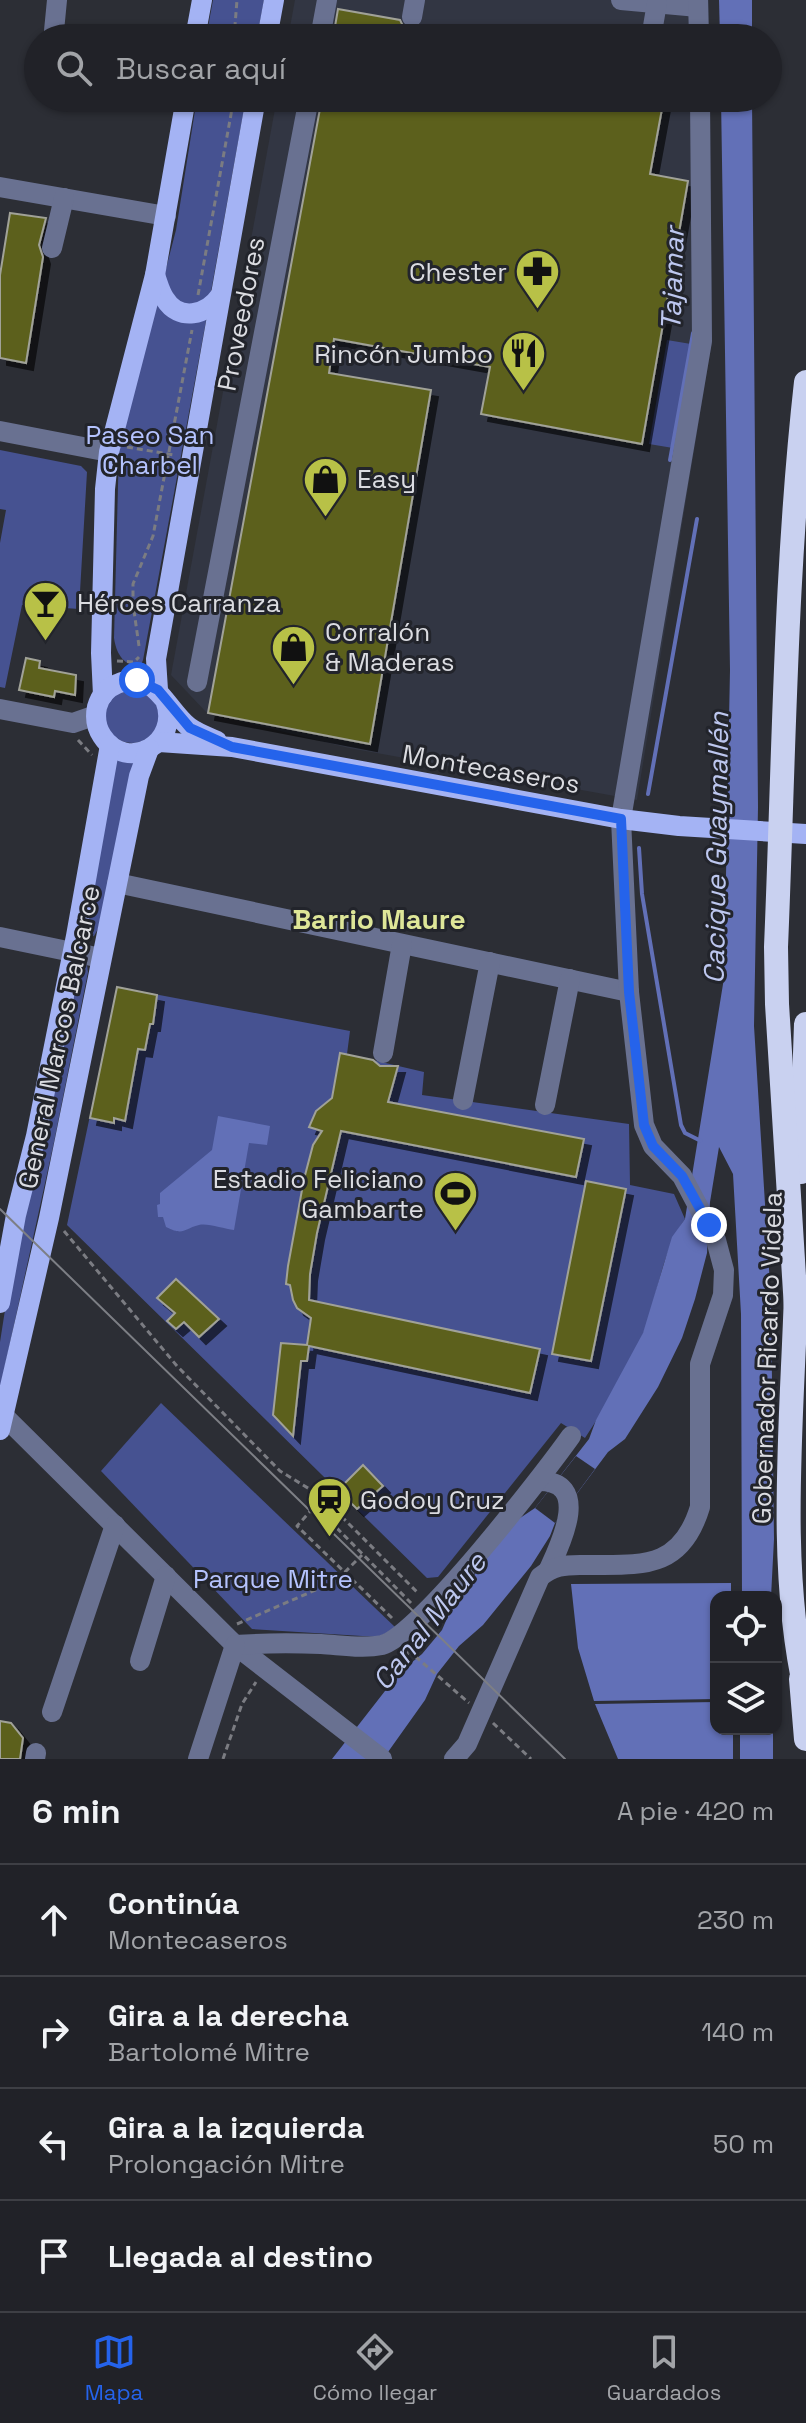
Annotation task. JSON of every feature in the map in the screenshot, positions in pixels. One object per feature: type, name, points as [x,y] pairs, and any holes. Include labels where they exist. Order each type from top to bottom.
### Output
[{"type":"highway","points":[[796,1308],[776,947],[752,831],[789,570],[806,382]]},
{"type":"highway","name":"Gobernador Ricardo Videla","points":[[806,1024],[789,1558],[800,1665],[806,1693]]},
{"type":"highway","points":[[800,1665],[806,1739]]},
{"type":"main road","points":[[198,24],[202,0]]},
{"type":"main road","points":[[270,24],[274,0]]},
{"type":"main road","points":[[184,112],[155,275],[110,448],[105,489],[103,695],[96,715],[99,732],[109,754],[131,753],[154,746],[169,720],[156,659],[253,112]]},
{"type":"main road","points":[[155,275],[170,306],[195,314],[210,308],[220,296]]},
{"type":"main road","points":[[103,695],[114,685],[130,680],[144,682],[162,695]]},
{"type":"main road","name":"Montecaseros","points":[[162,695],[190,728],[232,747]]},
{"type":"main road","name":"Montecaseros","points":[[154,746],[232,747],[621,819],[806,834]]},
{"type":"main road","name":"General Marcos Balcarce","points":[[1,1419],[49,1218],[139,776],[154,746]]},
{"type":"main road","name":"General Marcos Balcarce","points":[[0,1303],[73,952],[109,754]]},
{"type":"street","points":[[55,24],[57,0]]},
{"type":"street","points":[[323,24],[327,0]]},
{"type":"street","points":[[621,0],[698,3],[699,24]]},
{"type":"street","points":[[653,24],[657,3]]},
{"type":"street","name":"Proveedores","points":[[197,682],[306,112]]},
{"type":"street","points":[[549,1569],[563,1565],[640,1565],[658,1560],[686,1540],[700,1507],[700,1364],[725,1281],[721,1256],[709,1225],[675,1167],[653,1146],[644,1125],[629,992],[621,819],[702,341],[700,112]]},
{"type":"street","points":[[0,187],[166,216]]},
{"type":"street","points":[[52,248],[64,198]]},
{"type":"street","points":[[0,431],[110,448]]},
{"type":"street","points":[[0,709],[73,723],[96,715]]},
{"type":"street","points":[[117,883],[629,992]]},
{"type":"street","points":[[0,937],[101,958]]},
{"type":"street","points":[[383,1053],[402,944]]},
{"type":"street","points":[[463,1100],[490,962]]},
{"type":"street","points":[[545,1105],[570,979]]},
{"type":"street","points":[[1,1419],[115,1525],[228,1638],[382,1759]]},
{"type":"street","points":[[228,1638],[360,1646],[381,1645],[399,1636],[416,1609],[547,1482],[571,1436]]},
{"type":"street","points":[[463,1754],[533,1590],[549,1569],[566,1532],[569,1504],[566,1494],[547,1482]]},
{"type":"street","points":[[52,1712],[115,1525]]},
{"type":"street","points":[[140,1661],[166,1576]]},
{"type":"street","points":[[198,1759],[228,1638]]},
{"type":"path","points":[[235,24],[237,0]]},
{"type":"path","points":[[101,659],[134,662],[139,658],[133,584],[151,543],[231,112]]},
{"type":"path","points":[[110,448],[192,458]]},
{"type":"path","points":[[73,723],[74,735],[86,751],[109,754]]},
{"type":"path","points":[[49,1218],[75,1241],[171,1360],[280,1471],[321,1496],[423,1597],[416,1609],[315,1506],[297,1526],[344,1573],[417,1657],[437,1674]]},
{"type":"path","points":[[228,1638],[327,1585],[362,1555]]},
{"type":"shaded area","points":[[295,0],[709,0],[709,24],[291,24]]},
{"type":"shaded area","points":[[719,0],[752,0],[752,24],[720,24]]},
{"type":"shaded area","points":[[274,112],[710,112],[712,341],[637,800],[349,748],[207,713],[171,675]]},
{"type":"shaded area","points":[[721,112],[752,112],[758,807],[754,1026],[771,1301],[774,1539],[771,1591],[742,1591],[741,1314],[733,1174],[719,1147],[710,1202],[707,1253],[682,1338],[658,1387],[625,1439],[608,1452],[555,1523],[531,1566],[483,1625],[459,1646],[437,1674],[425,1700],[383,1759],[332,1759],[399,1673],[422,1654],[442,1630],[454,1602],[514,1522],[535,1508],[589,1439],[643,1333],[672,1237],[685,1219],[724,978],[730,670]]},
{"type":"shaded area","points":[[218,1116],[270,1126],[267,1145],[249,1143],[234,1230],[203,1225],[183,1231],[172,1230],[166,1227],[163,1217],[158,1217],[160,1193],[212,1150]]},
{"type":"shaded area","points":[[731,1583],[731,1591],[710,1591],[710,1699],[594,1701],[578,1648],[571,1584]]},
{"type":"shaded area","points":[[710,1702],[710,1735],[733,1735],[733,1759],[618,1759],[595,1704]]},
{"type":"shaded area","points":[[740,1735],[773,1735],[773,1759],[740,1759]]},
{"type":"green space","points":[[213,0],[264,0],[260,24],[209,24]]},
{"type":"green space","points":[[195,112],[243,112],[207,304],[182,306],[163,280],[176,230]]},
{"type":"green space","name":"Paseo San Charbel","points":[[157,304],[205,318],[206,321],[143,660],[141,665],[135,665],[122,658],[114,638],[119,448]]},
{"type":"green space","points":[[667,340],[697,345],[679,449],[649,444]]},
{"type":"green space","points":[[0,450],[81,466],[87,472],[79,609],[22,605],[5,688],[0,687],[0,543],[6,510],[0,509]]},
{"type":"green space","points":[[132,689],[151,697],[159,716],[151,735],[132,743],[113,735],[105,716],[113,697]]},
{"type":"green space","points":[[116,760],[135,766],[98,929],[94,936],[87,938],[85,936]]},
{"type":"green space","points":[[79,963],[87,965],[88,972],[0,1389],[0,1342],[8,1291]]},
{"type":"green space","points":[[117,987],[350,1031],[347,1054],[424,1072],[422,1095],[629,1124],[630,1185],[674,1194],[685,1219],[666,1258],[639,1343],[602,1412],[585,1438],[561,1423],[438,1577],[427,1578],[67,1225]]},
{"type":"green space","name":"Parque Mitre","points":[[161,1403],[396,1628],[378,1637],[252,1629],[101,1471]]},
{"type":"pier","points":[[576,1456],[595,1469],[555,1523],[535,1508]]},
{"type":"building","points":[[338,9],[400,20],[402,24],[335,24]]},
{"type":"building","points":[[319,112],[661,112],[650,174],[688,181],[642,444],[481,414],[490,367],[334,339],[329,373],[431,390],[370,744],[208,713]]},
{"type":"building","points":[[10,213],[46,218],[39,245],[43,257],[26,363],[0,358],[0,275]]},
{"type":"building","points":[[26,658],[40,661],[39,668],[76,675],[75,695],[55,691],[54,697],[19,690]]},
{"type":"building","points":[[117,987],[157,995],[145,1050],[138,1049],[125,1121],[114,1118],[114,1123],[90,1118]]},
{"type":"building","points":[[340,1053],[373,1060],[380,1066],[398,1066],[388,1102],[584,1139],[576,1177],[341,1131],[317,1233],[309,1300],[540,1349],[530,1393],[309,1346],[307,1361],[301,1361],[293,1436],[273,1415],[281,1343],[307,1345],[311,1318],[297,1308],[293,1300],[290,1285],[286,1284],[288,1266],[304,1179],[313,1145],[322,1131],[309,1127],[316,1111],[332,1098]]},
{"type":"building","points":[[586,1181],[626,1189],[591,1361],[552,1354]]},
{"type":"building","points":[[176,1279],[219,1319],[199,1337],[184,1322],[176,1329],[167,1321],[175,1313],[157,1298]]},
{"type":"building","points":[[363,1465],[383,1486],[357,1509],[338,1490]]},
{"type":"building","points":[[0,1721],[11,1723],[23,1738],[20,1759],[0,1759]]},
{"type":"waterway","name":"Tajamar","points":[[670,460],[693,333]]},
{"type":"waterway","name":"Tajamar","points":[[648,794],[697,519]]},
{"type":"waterway","name":"Tajamar","points":[[639,848],[642,894],[681,1125],[685,1133],[701,1141]]},
{"type":"tram line","points":[[0,1209],[565,1759]]},
{"type":"place","name":"Chester","points":[[538,311]]},
{"type":"place","name":"Rincón Jumbo","points":[[524,393]]},
{"type":"place","name":"Easy","points":[[326,518]]},
{"type":"place","name":"Héroes Carranza","points":[[46,642]]},
{"type":"place","name":"Corralón & Maderas","points":[[294,686]]},
{"type":"place","name":"Estadio Feliciano Gambarte","points":[[455,1233]]},
{"type":"place","name":"Godoy Cruz","points":[[329,1539]]},
{"type":"district","name":"Barrio Maure","points":[[379,919]]},
{"type":"route","points":[[137,680],[158,690],[190,728],[232,747],[621,819],[629,992],[644,1125],[653,1146],[682,1176],[709,1225]]},
{"type":"water label","name":"Cacique Guaymallén","points":[[716,848]]},
{"type":"water label","name":"Canal Maure","points":[[429,1621]]}]
